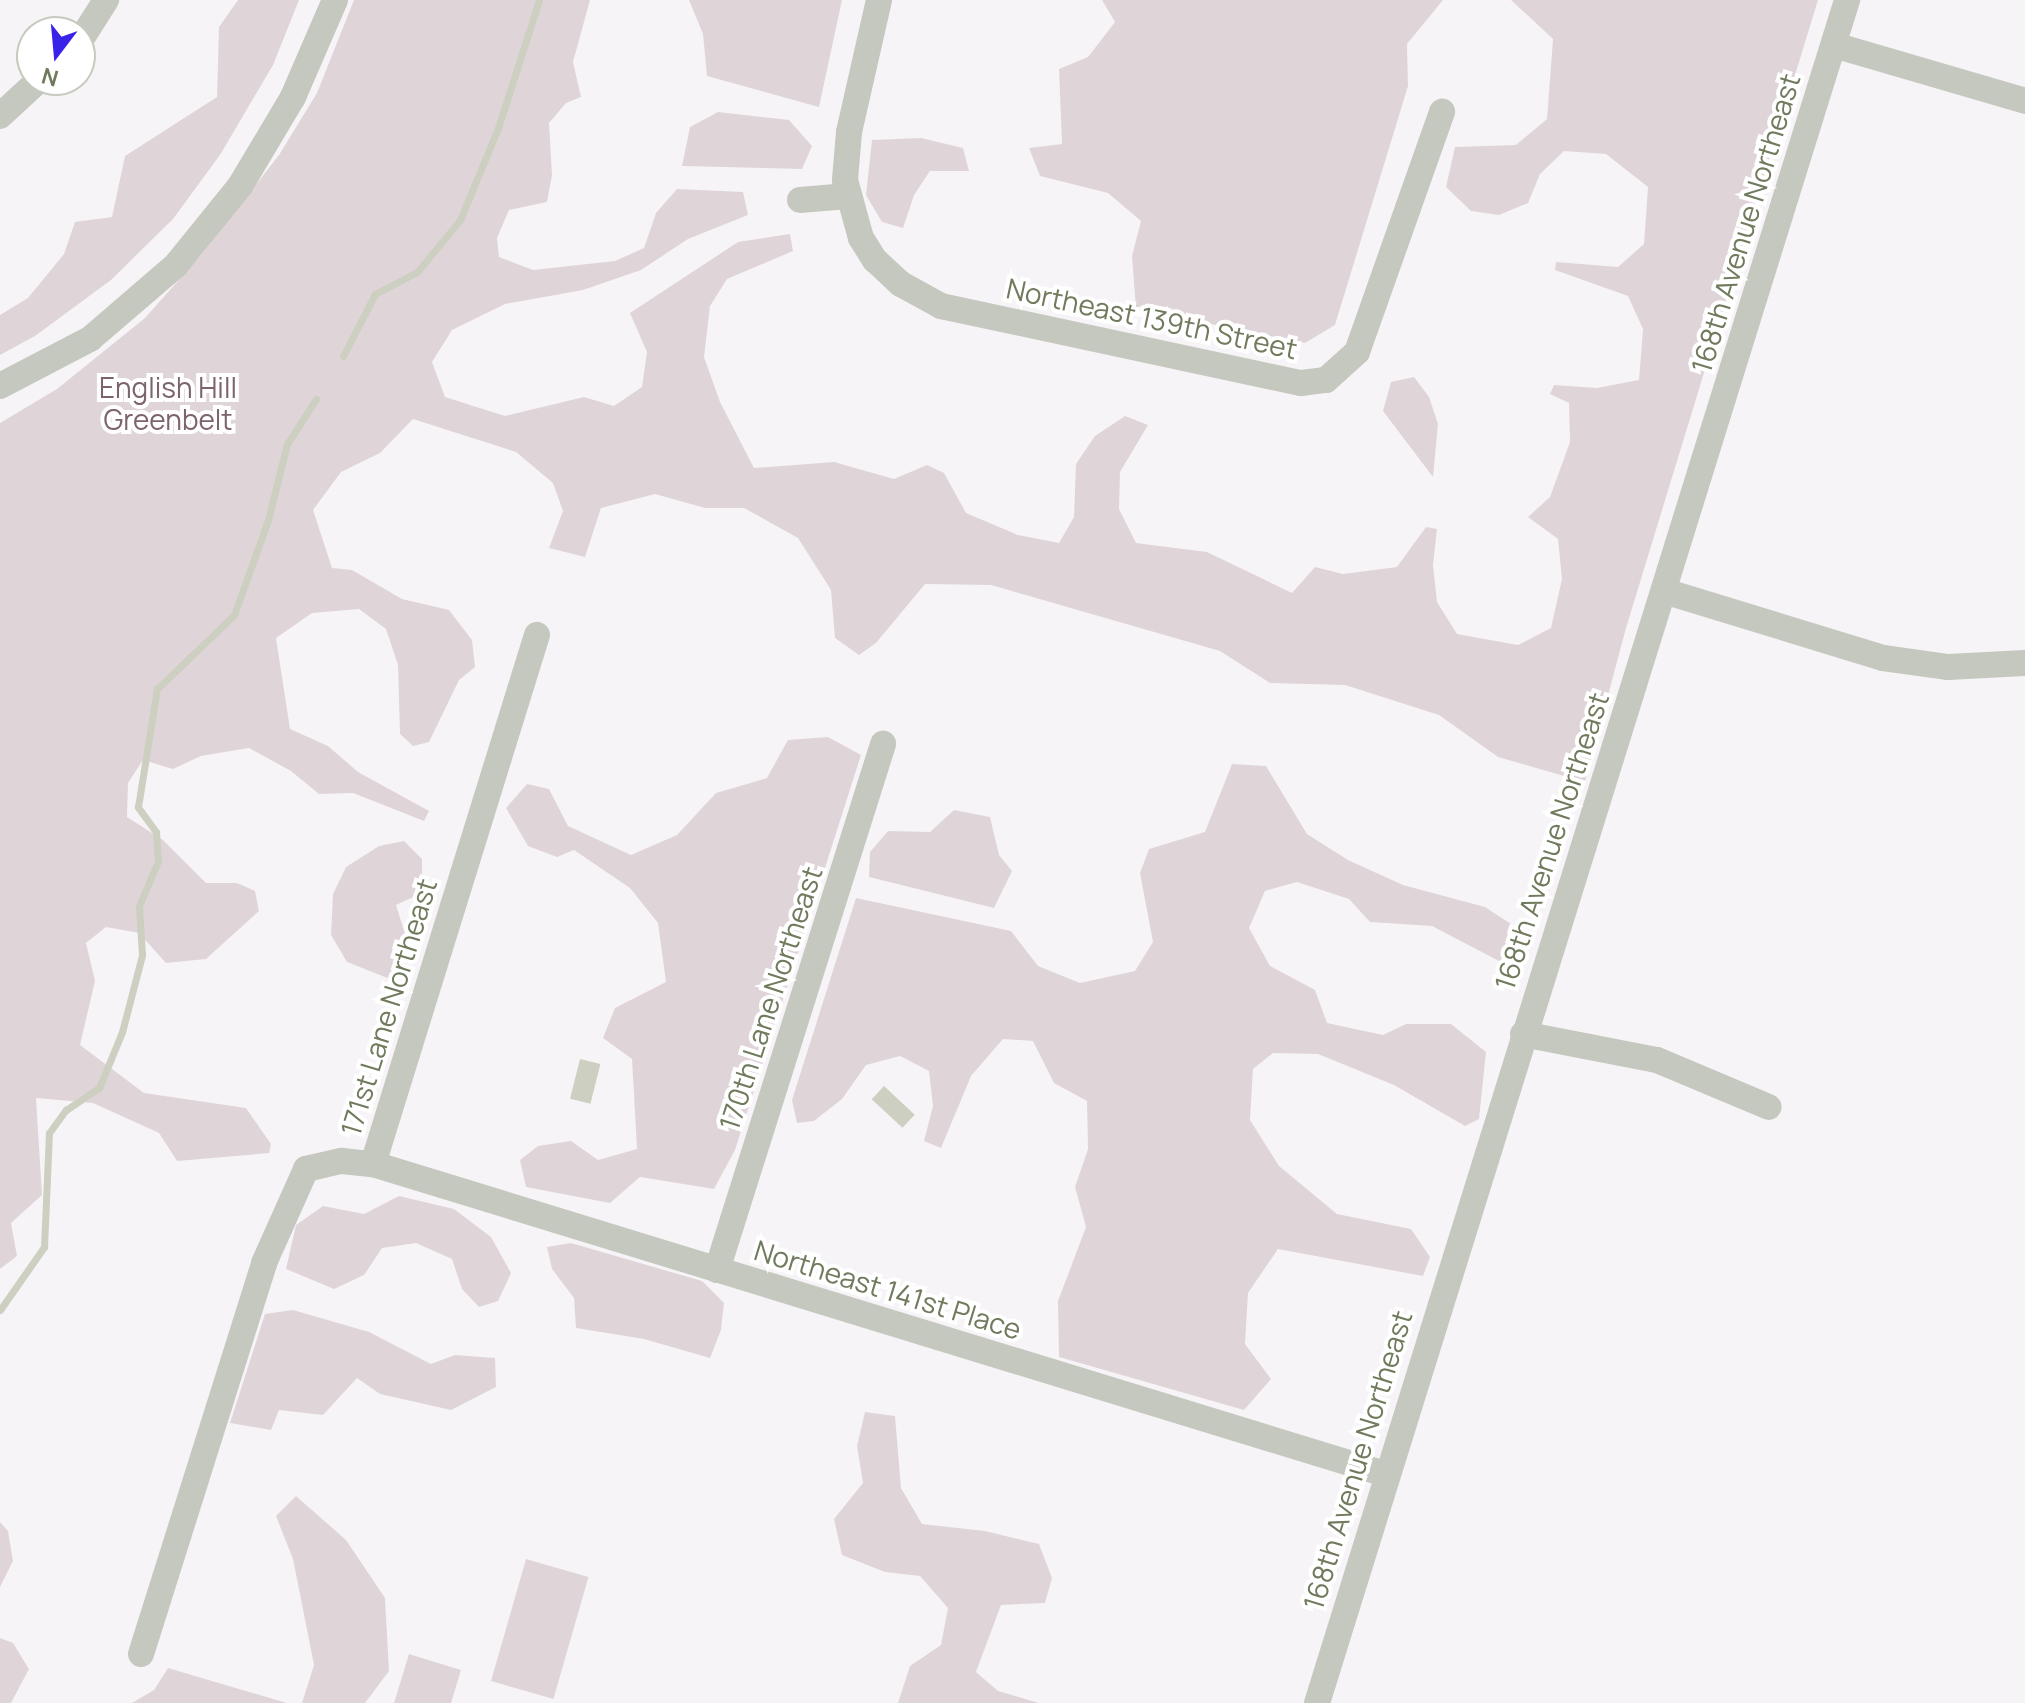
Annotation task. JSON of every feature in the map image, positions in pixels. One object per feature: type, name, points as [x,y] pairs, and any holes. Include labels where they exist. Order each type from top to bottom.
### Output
[{"type":"street","points":[[0,386],[90,339],[176,265],[240,186],[293,97],[335,0]]},
{"type":"street","points":[[800,200],[848,196],[849,132],[879,0]]},
{"type":"street","name":"168th Avenue Northeast","points":[[1317,1703],[1385,1474],[1847,0]]},
{"type":"street","points":[[1834,45],[2025,101]]},
{"type":"street","points":[[0,116],[22,96]]},
{"type":"street","name":"Northeast 139th Street","points":[[848,196],[861,238],[875,260],[901,284],[941,306],[1301,383],[1326,380],[1357,352],[1442,112]]},
{"type":"street","points":[[1664,591],[1883,658],[1948,667],[2025,663]]},
{"type":"street","name":"171st Lane Northeast","points":[[141,1654],[264,1263],[296,1184],[306,1169],[342,1161],[373,1164],[537,635]]},
{"type":"street","name":"170th Lane Northeast","points":[[717,1270],[883,744]]},
{"type":"street","points":[[1523,1034],[1657,1060],[1769,1107]]},
{"type":"street","name":"Northeast 141st Place","points":[[373,1164],[1385,1474]]},
{"type":"green space","points":[[238,0],[299,0],[273,65],[220,155],[173,219],[111,280],[35,336],[0,355],[0,315],[28,298],[64,254],[75,222],[112,217],[125,156],[217,97],[219,27]]},
{"type":"green space","name":"English Hill Greenbelt","points":[[354,0],[590,0],[573,62],[581,97],[566,103],[549,123],[552,175],[547,202],[509,210],[497,238],[499,257],[533,270],[615,261],[644,248],[656,213],[677,189],[743,192],[748,215],[688,239],[641,270],[583,290],[505,304],[452,330],[432,362],[445,397],[505,416],[584,397],[614,406],[642,387],[647,352],[630,313],[738,242],[790,234],[793,251],[727,279],[710,306],[704,357],[720,402],[754,468],[834,462],[894,479],[927,465],[944,473],[966,513],[1018,535],[1059,543],[1074,517],[1076,464],[1095,436],[1125,416],[1148,425],[1120,472],[1119,509],[1136,543],[1207,552],[1292,593],[1315,567],[1343,574],[1397,567],[1426,527],[1437,529],[1433,565],[1437,602],[1457,634],[1518,645],[1551,628],[1562,579],[1558,539],[1528,517],[1550,497],[1570,442],[1569,403],[1550,394],[1554,385],[1597,388],[1639,380],[1643,329],[1628,296],[1555,270],[1556,262],[1618,267],[1644,244],[1648,187],[1606,154],[1564,151],[1540,174],[1528,203],[1499,215],[1471,211],[1446,187],[1455,147],[1516,145],[1547,119],[1553,39],[1511,0],[1818,0],[1626,628],[1585,782],[1498,757],[1439,715],[1345,685],[1270,683],[1220,651],[991,585],[925,584],[876,643],[859,655],[835,638],[831,590],[798,538],[744,508],[705,508],[655,494],[601,508],[585,557],[549,548],[563,511],[553,483],[516,452],[413,419],[380,453],[341,472],[313,510],[332,568],[352,570],[402,599],[449,610],[472,640],[475,667],[459,680],[429,742],[413,746],[400,734],[398,665],[386,629],[359,609],[312,613],[276,638],[290,729],[328,746],[358,772],[429,811],[424,821],[353,793],[319,794],[291,771],[249,748],[201,756],[173,769],[143,760],[128,783],[127,817],[163,840],[206,883],[237,883],[255,891],[259,911],[206,959],[166,963],[139,933],[106,927],[86,943],[95,981],[80,1045],[144,1093],[246,1108],[271,1144],[269,1153],[177,1161],[159,1133],[93,1103],[36,1098],[42,1195],[11,1223],[17,1256],[0,1269],[0,423],[57,389],[145,318],[201,255],[279,155],[317,93]]},
{"type":"green space","points":[[689,0],[842,0],[819,107],[707,76],[703,34]]},
{"type":"green space","points":[[1102,0],[1443,0],[1407,44],[1408,86],[1335,325],[1305,343],[1136,309],[1132,256],[1141,221],[1108,193],[1040,176],[1029,148],[1062,144],[1059,69],[1088,57],[1115,22]]},
{"type":"green space","points":[[718,112],[789,120],[812,146],[802,169],[682,166],[690,127]]},
{"type":"green space","points":[[921,138],[963,148],[969,171],[930,171],[914,195],[903,228],[882,222],[866,195],[872,140]]},
{"type":"green space","points":[[1414,377],[1429,397],[1438,424],[1433,477],[1383,411],[1391,382]]},
{"type":"green space","points":[[828,737],[861,755],[735,1150],[714,1189],[640,1177],[610,1203],[526,1187],[520,1160],[538,1146],[571,1141],[598,1160],[637,1149],[632,1059],[603,1038],[615,1008],[666,982],[658,923],[630,888],[574,850],[557,857],[528,846],[506,808],[527,784],[549,789],[568,826],[631,855],[677,835],[716,793],[767,778],[788,740]]},
{"type":"green space","points":[[1232,764],[1266,766],[1307,834],[1348,860],[1403,885],[1485,907],[1511,924],[1518,950],[1499,961],[1432,926],[1370,922],[1349,899],[1297,882],[1265,891],[1249,928],[1270,966],[1315,990],[1327,1023],[1383,1035],[1406,1024],[1451,1024],[1486,1052],[1479,1119],[1465,1126],[1394,1085],[1318,1054],[1273,1053],[1253,1069],[1250,1120],[1279,1166],[1337,1214],[1411,1229],[1430,1257],[1423,1276],[1278,1249],[1248,1293],[1245,1344],[1271,1379],[1244,1410],[1059,1357],[1058,1301],[1086,1227],[1075,1187],[1088,1149],[1087,1101],[1054,1083],[1033,1041],[1003,1039],[971,1076],[941,1148],[924,1141],[933,1106],[929,1071],[900,1056],[866,1065],[842,1099],[814,1121],[797,1123],[792,1100],[856,898],[1011,931],[1038,966],[1080,983],[1135,971],[1153,942],[1140,873],[1149,849],[1205,832]]},
{"type":"green space","points":[[954,810],[990,817],[999,855],[1012,871],[994,908],[869,877],[870,852],[888,831],[930,832]]},
{"type":"green space","points":[[404,841],[422,859],[422,893],[396,905],[409,947],[390,979],[347,962],[331,935],[333,894],[346,867],[379,846]]},
{"type":"green space","points":[[399,1196],[454,1209],[491,1237],[511,1273],[498,1301],[479,1307],[462,1289],[452,1259],[416,1243],[382,1248],[364,1275],[334,1289],[286,1269],[296,1225],[323,1206],[364,1214]]},
{"type":"green space","points":[[571,1243],[702,1281],[724,1303],[721,1330],[710,1358],[644,1339],[576,1328],[574,1298],[552,1269],[547,1247]]},
{"type":"green space","points":[[293,1310],[369,1332],[431,1364],[455,1355],[495,1358],[496,1387],[451,1410],[380,1394],[357,1378],[323,1415],[279,1410],[271,1430],[230,1423],[265,1314]]},
{"type":"green space","points":[[865,1412],[895,1416],[901,1488],[922,1524],[985,1531],[1039,1544],[1052,1578],[1045,1603],[1001,1605],[976,1672],[998,1691],[1039,1703],[898,1703],[910,1666],[941,1645],[948,1608],[920,1576],[885,1572],[842,1555],[834,1519],[863,1483],[857,1446]]},
{"type":"green space","points":[[296,1496],[346,1540],[385,1598],[389,1671],[365,1703],[302,1703],[314,1665],[293,1559],[276,1516]]},
{"type":"green space","points":[[0,1522],[8,1531],[13,1561],[0,1587]]},
{"type":"green space","points":[[526,1559],[588,1577],[553,1699],[491,1681]]},
{"type":"green space","points":[[0,1638],[13,1643],[29,1669],[11,1703],[0,1703]]},
{"type":"green space","points":[[409,1654],[461,1670],[451,1703],[394,1703]]},
{"type":"green space","points":[[168,1668],[287,1703],[132,1703],[154,1690]]},
{"type":"shaded area","points":[[580,1059],[600,1064],[590,1104],[570,1099]]},
{"type":"shaded area","points":[[884,1086],[915,1115],[902,1128],[872,1099]]},
{"type":"waterway","points":[[343,356],[375,294],[417,272],[460,220],[498,128],[539,0]]},
{"type":"waterway","points":[[0,1310],[44,1247],[49,1133],[66,1110],[99,1088],[122,1032],[142,955],[139,906],[158,861],[156,832],[138,807],[157,689],[234,615],[268,520],[287,444],[316,399]]}]
